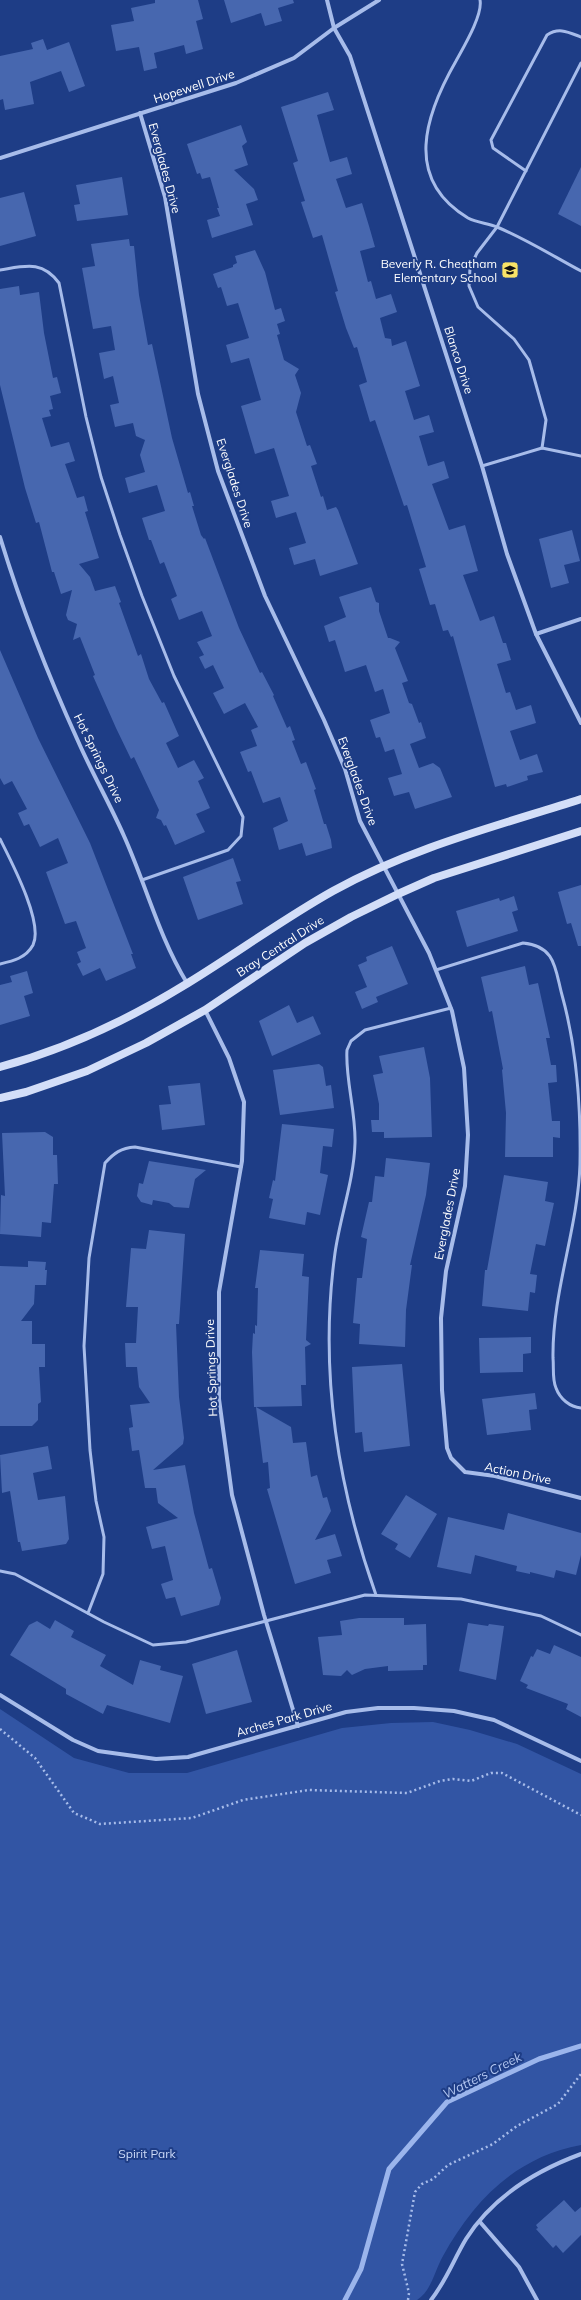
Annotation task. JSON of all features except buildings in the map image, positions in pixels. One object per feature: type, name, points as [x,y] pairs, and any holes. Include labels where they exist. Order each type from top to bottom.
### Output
[{"type":"street","name":"Blanco Drive","points":[[328,0],[334,28],[350,56],[482,466],[507,554],[536,634],[581,723]]},
{"type":"street","name":"Hopewell Drive","points":[[0,158],[268,71],[294,58],[334,28],[379,0]]},
{"type":"street","name":"Everglades Drive","points":[[140,113],[165,196],[196,378],[218,471],[265,596],[324,720],[345,768],[360,821],[436,970],[451,1008],[464,1068],[468,1135],[465,1186],[446,1271],[440,1318],[447,1448],[454,1463]]},
{"type":"street","name":"Hot Springs Drive","points":[[0,537],[30,626],[78,741],[110,803],[173,960],[188,984]]},
{"type":"street","points":[[536,634],[581,619]]},
{"type":"street","name":"Bray Central Drive","points":[[0,1067],[75,1041],[129,1017],[188,984],[331,892],[384,866],[461,838],[581,799]]},
{"type":"street","name":"Bray Central Drive","points":[[0,1098],[26,1092],[87,1071],[146,1043],[205,1010],[305,943],[351,917],[398,894],[434,878],[581,831]]},
{"type":"street","name":"Hot Springs Drive","points":[[205,1010],[229,1058],[244,1102],[241,1167],[219,1292],[219,1398],[232,1495],[266,1620],[298,1726]]},
{"type":"street","name":"Action Drive","points":[[454,1463],[470,1473],[495,1476],[581,1498]]},
{"type":"street","name":"Arches Park Drive","points":[[0,1695],[73,1740],[98,1751],[156,1759],[188,1757],[346,1712],[378,1708],[454,1711],[494,1720],[581,1761]]},
{"type":"street","points":[[432,2300],[467,2237],[506,2193],[525,2180],[554,2164],[581,2154]]},
{"type":"street","points":[[480,2222],[519,2267],[537,2300]]},
{"type":"lane","points":[[480,0],[481,5],[472,29],[442,85],[427,123],[425,156],[433,183],[449,204],[470,219],[497,227],[581,271]]},
{"type":"lane","points":[[526,171],[493,148],[491,140],[546,35],[553,31],[562,29],[581,37]]},
{"type":"lane","points":[[542,448],[546,420],[529,360],[514,339],[478,307],[469,286],[470,268],[475,258],[497,227],[581,63]]},
{"type":"lane","points":[[0,270],[36,266],[45,269],[59,283],[86,417],[101,477],[120,535],[142,596],[174,676],[244,817],[241,836],[228,850],[142,880]]},
{"type":"lane","points":[[482,466],[542,448],[581,456]]},
{"type":"lane","points":[[0,839],[15,868],[34,917],[36,935],[28,952],[21,958],[0,964]]},
{"type":"lane","points":[[436,970],[523,943],[534,944],[543,948],[555,964],[574,1049],[580,1122],[580,1164],[577,1200],[553,1331],[554,1378],[560,1397],[568,1403],[581,1408]]},
{"type":"lane","points":[[376,1595],[359,1546],[342,1476],[332,1406],[328,1344],[335,1252],[355,1144],[347,1050],[351,1041],[365,1030],[451,1008]]},
{"type":"lane","points":[[88,1614],[103,1574],[104,1538],[96,1501],[90,1450],[84,1346],[89,1258],[105,1163],[113,1154],[124,1148],[135,1147],[241,1167]]},
{"type":"lane","points":[[0,1571],[15,1574],[88,1614],[153,1645],[186,1642],[365,1595],[461,1599],[541,1616],[581,1635]]},
{"type":"path","points":[[0,1729],[35,1758],[74,1813],[100,1824],[192,1818],[244,1800],[309,1790],[407,1793],[440,1781],[453,1779],[471,1781],[491,1773],[502,1773],[581,1815]]},
{"type":"path","points":[[408,2300],[409,2293],[402,2264],[409,2232],[415,2192],[422,2184],[433,2178],[448,2165],[493,2144],[516,2126],[558,2104],[581,2074]]},
{"type":"green space","name":"Spirit Park","points":[[0,1709],[74,1758],[129,1773],[187,1773],[342,1728],[391,1723],[433,1722],[470,1730],[517,1744],[581,1774],[581,2145],[558,2151],[536,2160],[499,2184],[483,2199],[455,2236],[443,2256],[429,2286],[417,2300],[0,2300]]},
{"type":"waterway","name":"Watters Creek","points":[[345,2300],[361,2269],[389,2169],[447,2102],[539,2059],[581,2046]]},
{"type":"place","name":"Beverly R. Cheatham Elementary School","points":[[510,270]]}]
